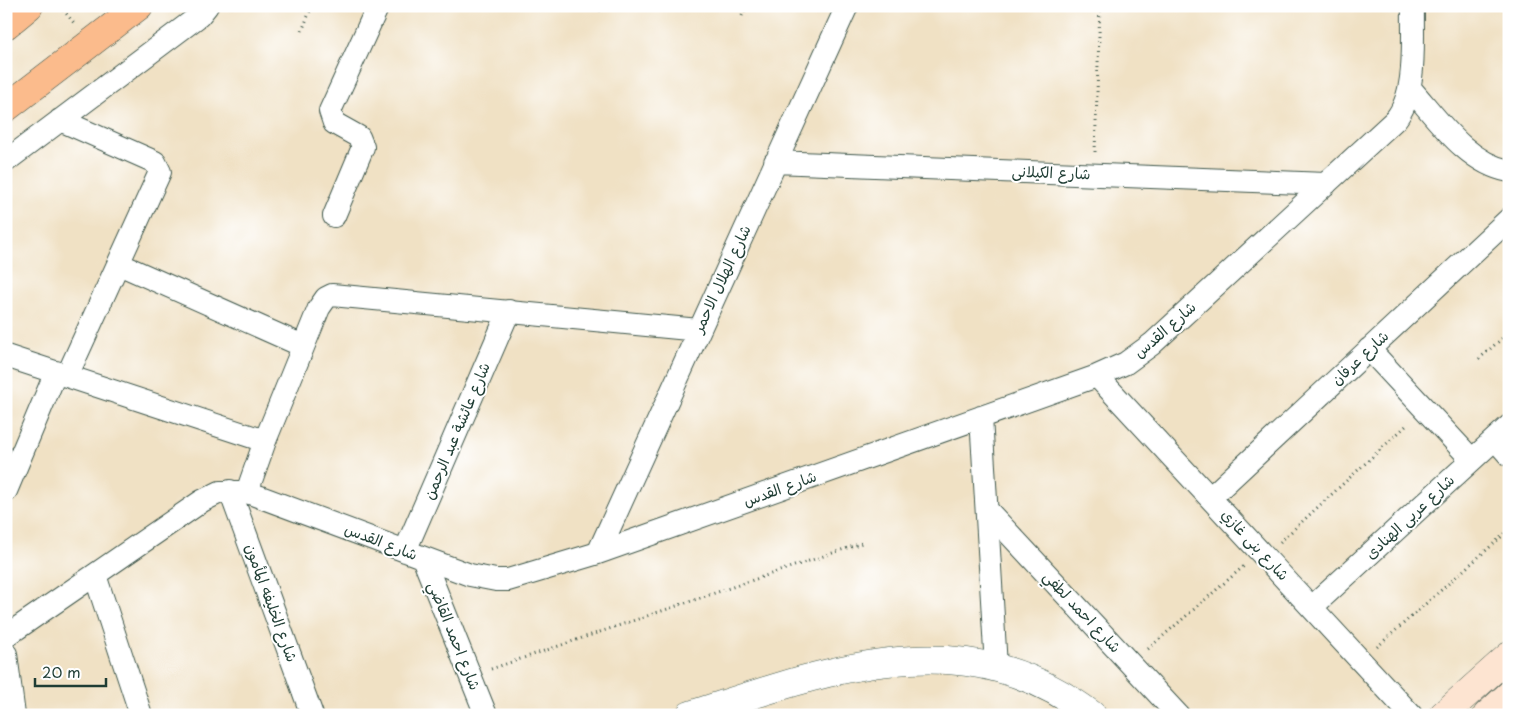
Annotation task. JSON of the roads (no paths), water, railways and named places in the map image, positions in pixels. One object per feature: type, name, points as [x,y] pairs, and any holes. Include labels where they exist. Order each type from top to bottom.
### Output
[{"type":"main road","points":[[6,25],[29,6]]},
{"type":"main road","points":[[6,108],[139,6]]},
{"type":"main road","points":[[1444,715],[1509,656]]},
{"type":"main road","points":[[1487,715],[1509,695]]},
{"type":"street","points":[[6,161],[199,16],[207,6]]},
{"type":"street","points":[[334,216],[363,147],[359,136],[334,123],[330,111],[378,6]]},
{"type":"street","name":"شارع الهلال الاحمر","points":[[598,553],[847,6]]},
{"type":"street","name":"شارع القدس","points":[[238,491],[470,576],[496,580],[521,578],[598,553],[1098,376],[1126,362],[1152,344],[1395,120],[1405,106],[1410,88],[1413,6]]},
{"type":"street","points":[[1410,88],[1471,153],[1492,166],[1509,171]]},
{"type":"street","points":[[6,491],[61,374],[119,264],[160,176],[159,168],[155,162],[60,120]]},
{"type":"street","name":"شارع الكيلانى","points":[[776,162],[1326,184]]},
{"type":"street","name":"شارع عرفان","points":[[1211,497],[1509,219]]},
{"type":"street","points":[[119,264],[303,346]]},
{"type":"street","points":[[6,636],[202,500],[238,491],[265,440],[322,302],[332,295],[699,330]]},
{"type":"street","name":"شارع عائشة عبد الرحمن","points":[[414,554],[509,311]]},
{"type":"street","points":[[1369,349],[1472,460]]},
{"type":"street","points":[[6,356],[265,440]]},
{"type":"street","name":"شارع بنى غازي","points":[[1098,376],[1411,715]]},
{"type":"street","points":[[982,417],[996,667]]},
{"type":"street","name":"شارع عربى الهنادى","points":[[1312,607],[1472,460],[1504,440]]},
{"type":"street","name":"شارع الخليفه المأمون","points":[[238,491],[312,715]]},
{"type":"street","name":"شارع احمد لطفي","points":[[987,510],[1178,715]]},
{"type":"street","name":"شارع احمد القاضي","points":[[414,554],[486,715]]},
{"type":"street","points":[[95,575],[141,715]]},
{"type":"street","points":[[6,654],[14,715]]},
{"type":"street","points":[[690,715],[806,678],[882,662],[923,658],[963,661],[996,667],[1051,688],[1092,715]]}]
